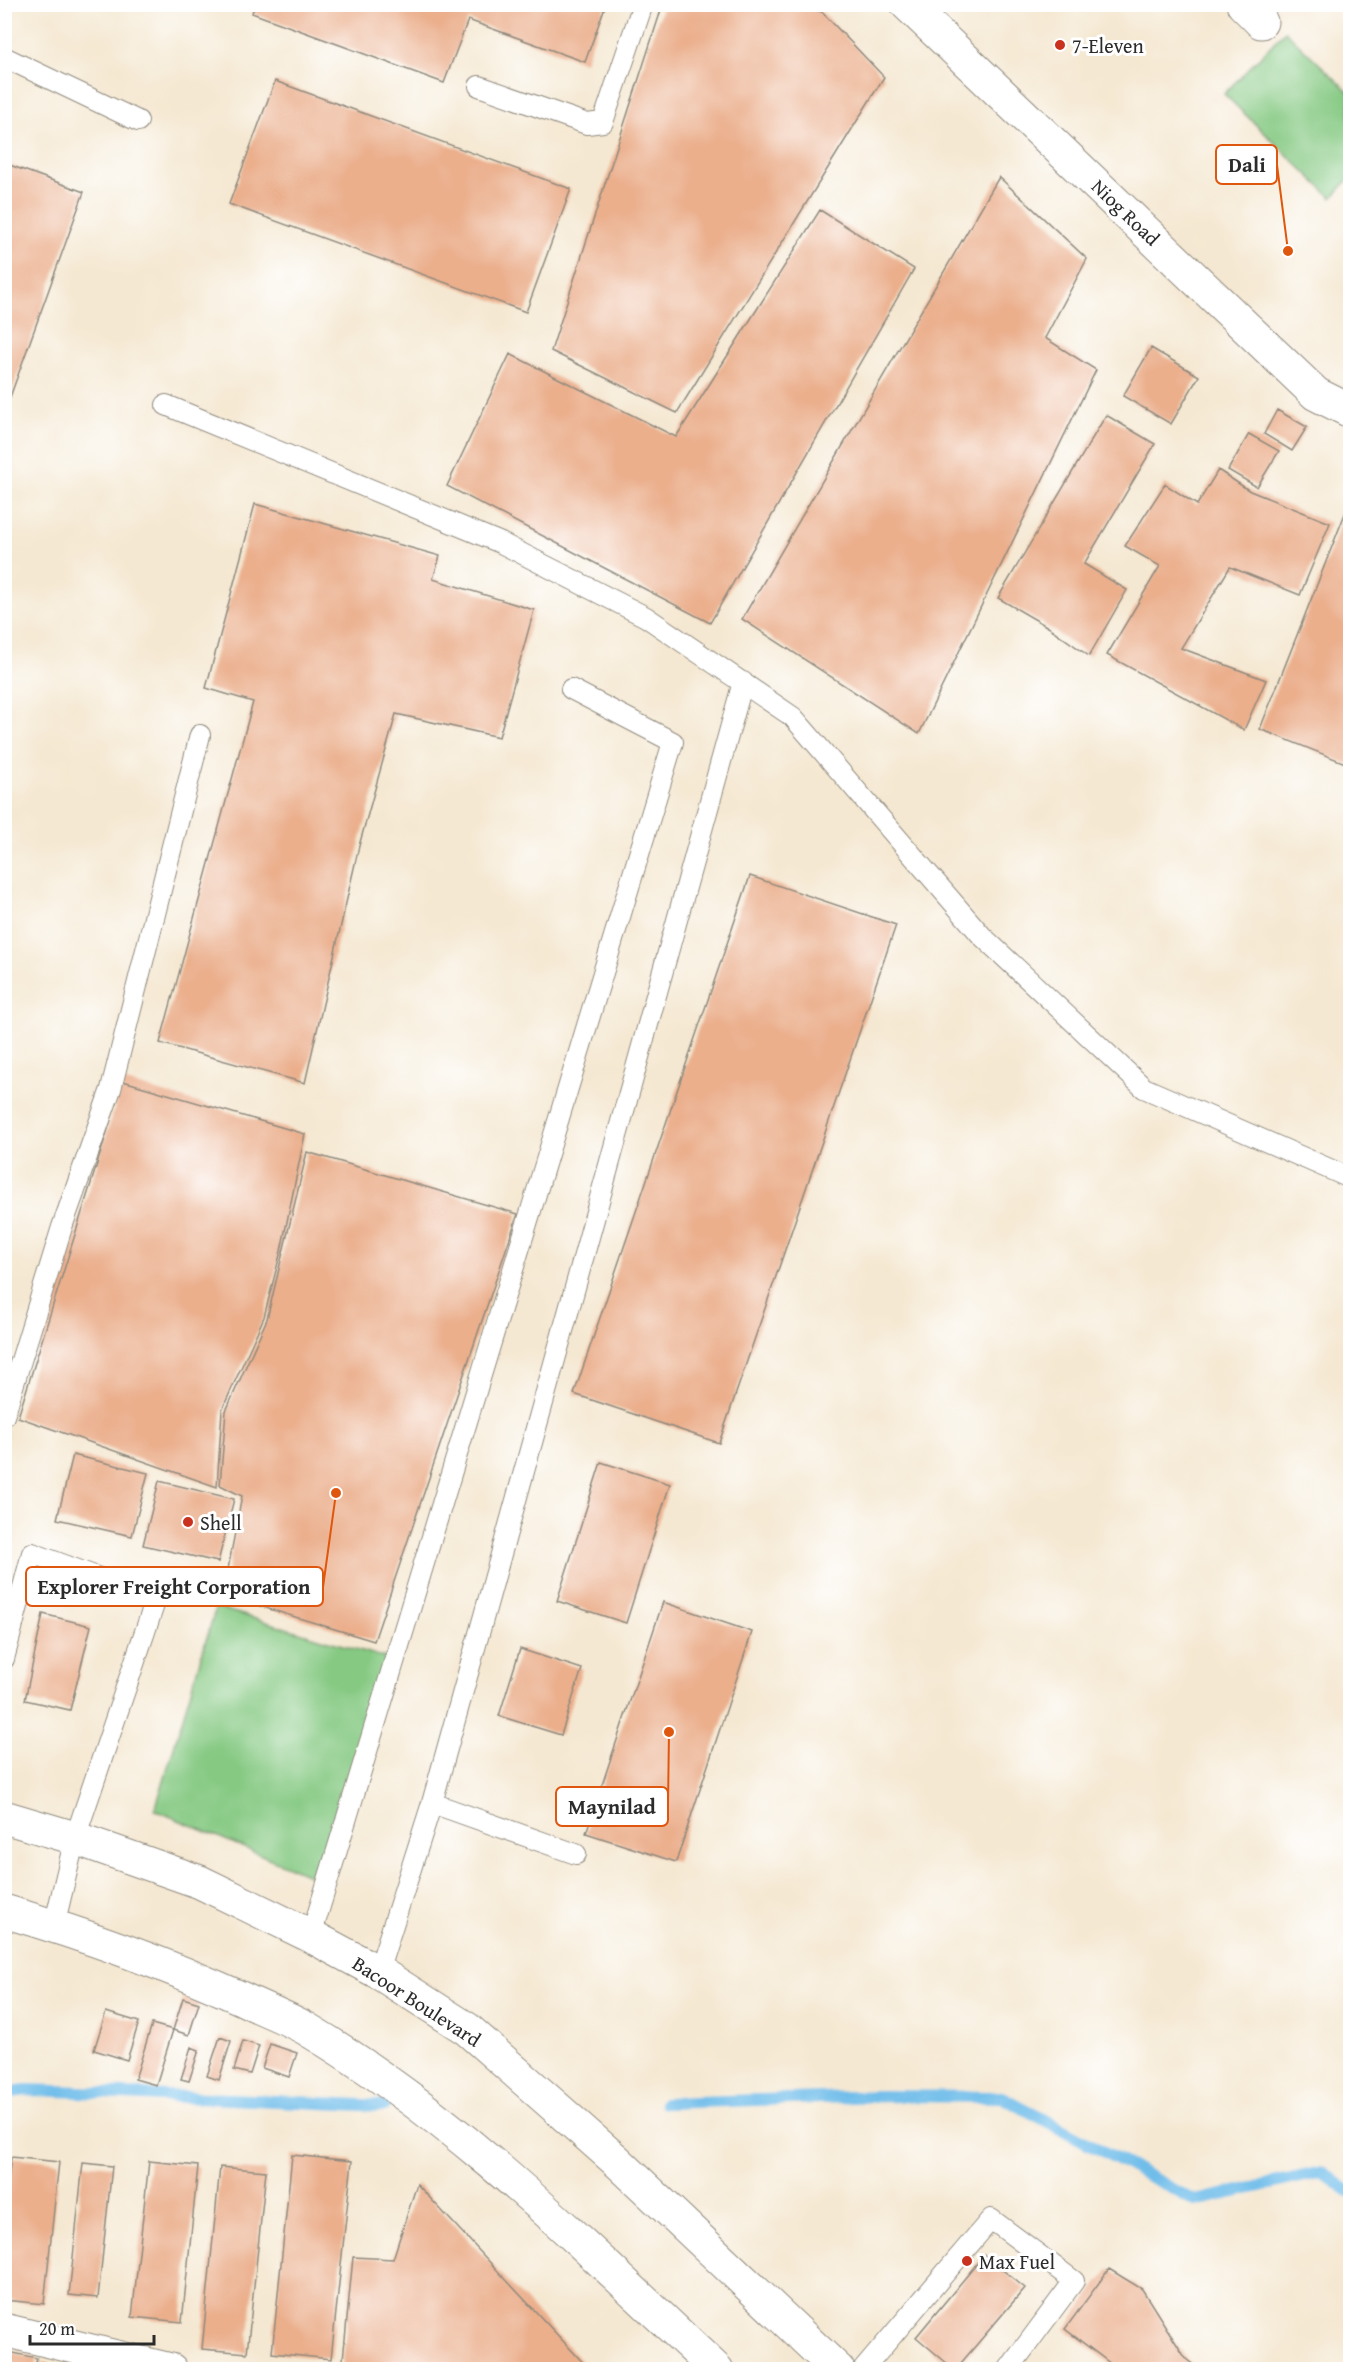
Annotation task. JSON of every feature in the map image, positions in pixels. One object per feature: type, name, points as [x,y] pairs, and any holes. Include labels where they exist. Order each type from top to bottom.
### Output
[{"type":"main road","name":"Niog Road","points":[[920,9],[1316,394],[1350,411]]},
{"type":"main road","name":"Bacoor Boulevard","points":[[4,1817],[75,1838],[200,1882],[311,1936],[378,1972],[467,2030],[618,2162],[838,2370]]},
{"type":"main road","points":[[4,1911],[54,1926],[213,1985],[303,2027],[387,2081],[473,2146],[717,2370]]},
{"type":"main road","points":[[4,2330],[171,2370]]},
{"type":"lane","points":[[479,86],[587,124],[603,122],[643,4]]},
{"type":"lane","points":[[4,57],[138,121]]},
{"type":"lane","points":[[166,405],[501,543],[646,617],[793,717],[982,936],[1144,1088],[1350,1178]]},
{"type":"lane","points":[[378,1972],[432,1803],[743,682]]},
{"type":"lane","points":[[311,1936],[673,742],[571,689]]},
{"type":"lane","points":[[4,1416],[62,1227],[111,1089],[200,735]]},
{"type":"lane","points":[[4,1659],[32,1553],[156,1599],[75,1838],[54,1926]]},
{"type":"lane","points":[[432,1803],[576,1854]]},
{"type":"lane","points":[[863,2370],[991,2219],[1074,2281],[1008,2370]]},
{"type":"green space","points":[[1285,31],[1350,93],[1350,178],[1332,198],[1224,94]]},
{"type":"green space","points":[[216,1607],[386,1658],[320,1880],[155,1810]]},
{"type":"building","points":[[255,4],[606,4],[585,62],[468,20],[444,83],[252,13]]},
{"type":"building","points":[[663,4],[791,4],[822,12],[884,77],[677,413],[551,351]]},
{"type":"building","points":[[275,81],[571,189],[526,312],[229,204]]},
{"type":"building","points":[[4,163],[84,192],[5,411],[4,411]]},
{"type":"building","points":[[999,177],[1087,259],[1045,338],[1096,370],[919,734],[742,619]]},
{"type":"building","points":[[820,210],[914,269],[710,623],[447,486],[510,354],[676,437]]},
{"type":"building","points":[[1151,348],[1199,376],[1171,424],[1123,396]]},
{"type":"building","points":[[1277,410],[1307,427],[1292,451],[1264,434]]},
{"type":"building","points":[[1106,415],[1155,444],[1084,564],[1127,590],[1089,656],[1048,627],[998,598]]},
{"type":"building","points":[[1249,434],[1279,451],[1257,487],[1228,470]]},
{"type":"building","points":[[1218,470],[1250,491],[1330,523],[1300,595],[1230,567],[1181,648],[1266,680],[1244,730],[1107,655],[1160,566],[1125,546],[1165,484],[1197,505]]},
{"type":"building","points":[[1350,501],[1350,765],[1260,729]]},
{"type":"building","points":[[255,504],[440,556],[433,579],[534,610],[499,737],[396,714],[359,846],[305,1083],[160,1043],[253,702],[206,688]]},
{"type":"building","points":[[750,876],[896,925],[719,1443],[574,1394]]},
{"type":"building","points":[[123,1081],[305,1134],[281,1251],[264,1317],[222,1410],[217,1487],[18,1417]]},
{"type":"building","points":[[307,1152],[518,1214],[374,1641],[223,1595],[242,1496],[220,1485],[226,1411],[267,1319]]},
{"type":"building","points":[[73,1455],[148,1473],[132,1536],[57,1519]]},
{"type":"building","points":[[601,1462],[670,1484],[626,1623],[557,1601]]},
{"type":"building","name":"Shell","points":[[159,1481],[234,1499],[218,1562],[143,1545]]},
{"type":"building","points":[[663,1602],[752,1632],[676,1862],[586,1833]]},
{"type":"building","points":[[43,1614],[91,1626],[70,1710],[25,1700]]},
{"type":"building","points":[[520,1649],[582,1669],[561,1735],[499,1716]]},
{"type":"building","points":[[183,1998],[199,2003],[189,2035],[173,2030]]},
{"type":"building","points":[[106,2012],[139,2022],[127,2060],[94,2050]]},
{"type":"building","points":[[152,2024],[173,2030],[156,2085],[135,2079]]},
{"type":"building","points":[[220,2037],[231,2041],[219,2080],[207,2076]]},
{"type":"building","points":[[243,2041],[259,2046],[250,2074],[234,2070]]},
{"type":"building","points":[[270,2044],[297,2053],[289,2077],[262,2068]]},
{"type":"building","points":[[191,2047],[199,2050],[189,2081],[181,2079]]},
{"type":"building","points":[[292,2155],[352,2161],[331,2359],[272,2353]]},
{"type":"building","points":[[11,2157],[59,2162],[44,2304],[4,2300],[4,2211]]},
{"type":"building","points":[[149,2161],[198,2166],[182,2322],[132,2317]]},
{"type":"building","points":[[83,2163],[112,2166],[98,2298],[69,2295]]},
{"type":"building","points":[[220,2167],[266,2171],[247,2353],[202,2349]]},
{"type":"building","points":[[417,2184],[590,2370],[342,2370],[353,2257],[393,2259]]},
{"type":"building","points":[[984,2255],[1025,2288],[955,2370],[916,2337]]},
{"type":"building","points":[[1109,2269],[1142,2289],[1186,2359],[1200,2370],[1119,2370],[1065,2329]]},
{"type":"building","points":[[4,2351],[37,2358],[34,2370],[4,2370]]},
{"type":"building","points":[[42,2362],[72,2369],[72,2370],[40,2370]]},
{"type":"waterway","points":[[4,2093],[26,2090],[58,2091],[384,2106]]},
{"type":"waterway","points":[[665,2103],[882,2096],[1002,2097],[1195,2201],[1322,2172],[1350,2192]]},
{"type":"place","name":"7-Eleven","points":[[1060,45]]},
{"type":"place","name":"Dali","points":[[1288,251]]},
{"type":"place","name":"Explorer Freight Corporation","points":[[336,1493]]},
{"type":"place","name":"Shell","points":[[188,1522]]},
{"type":"place","name":"Maynilad","points":[[669,1732]]},
{"type":"place","name":"Max Fuel","points":[[967,2261]]}]
